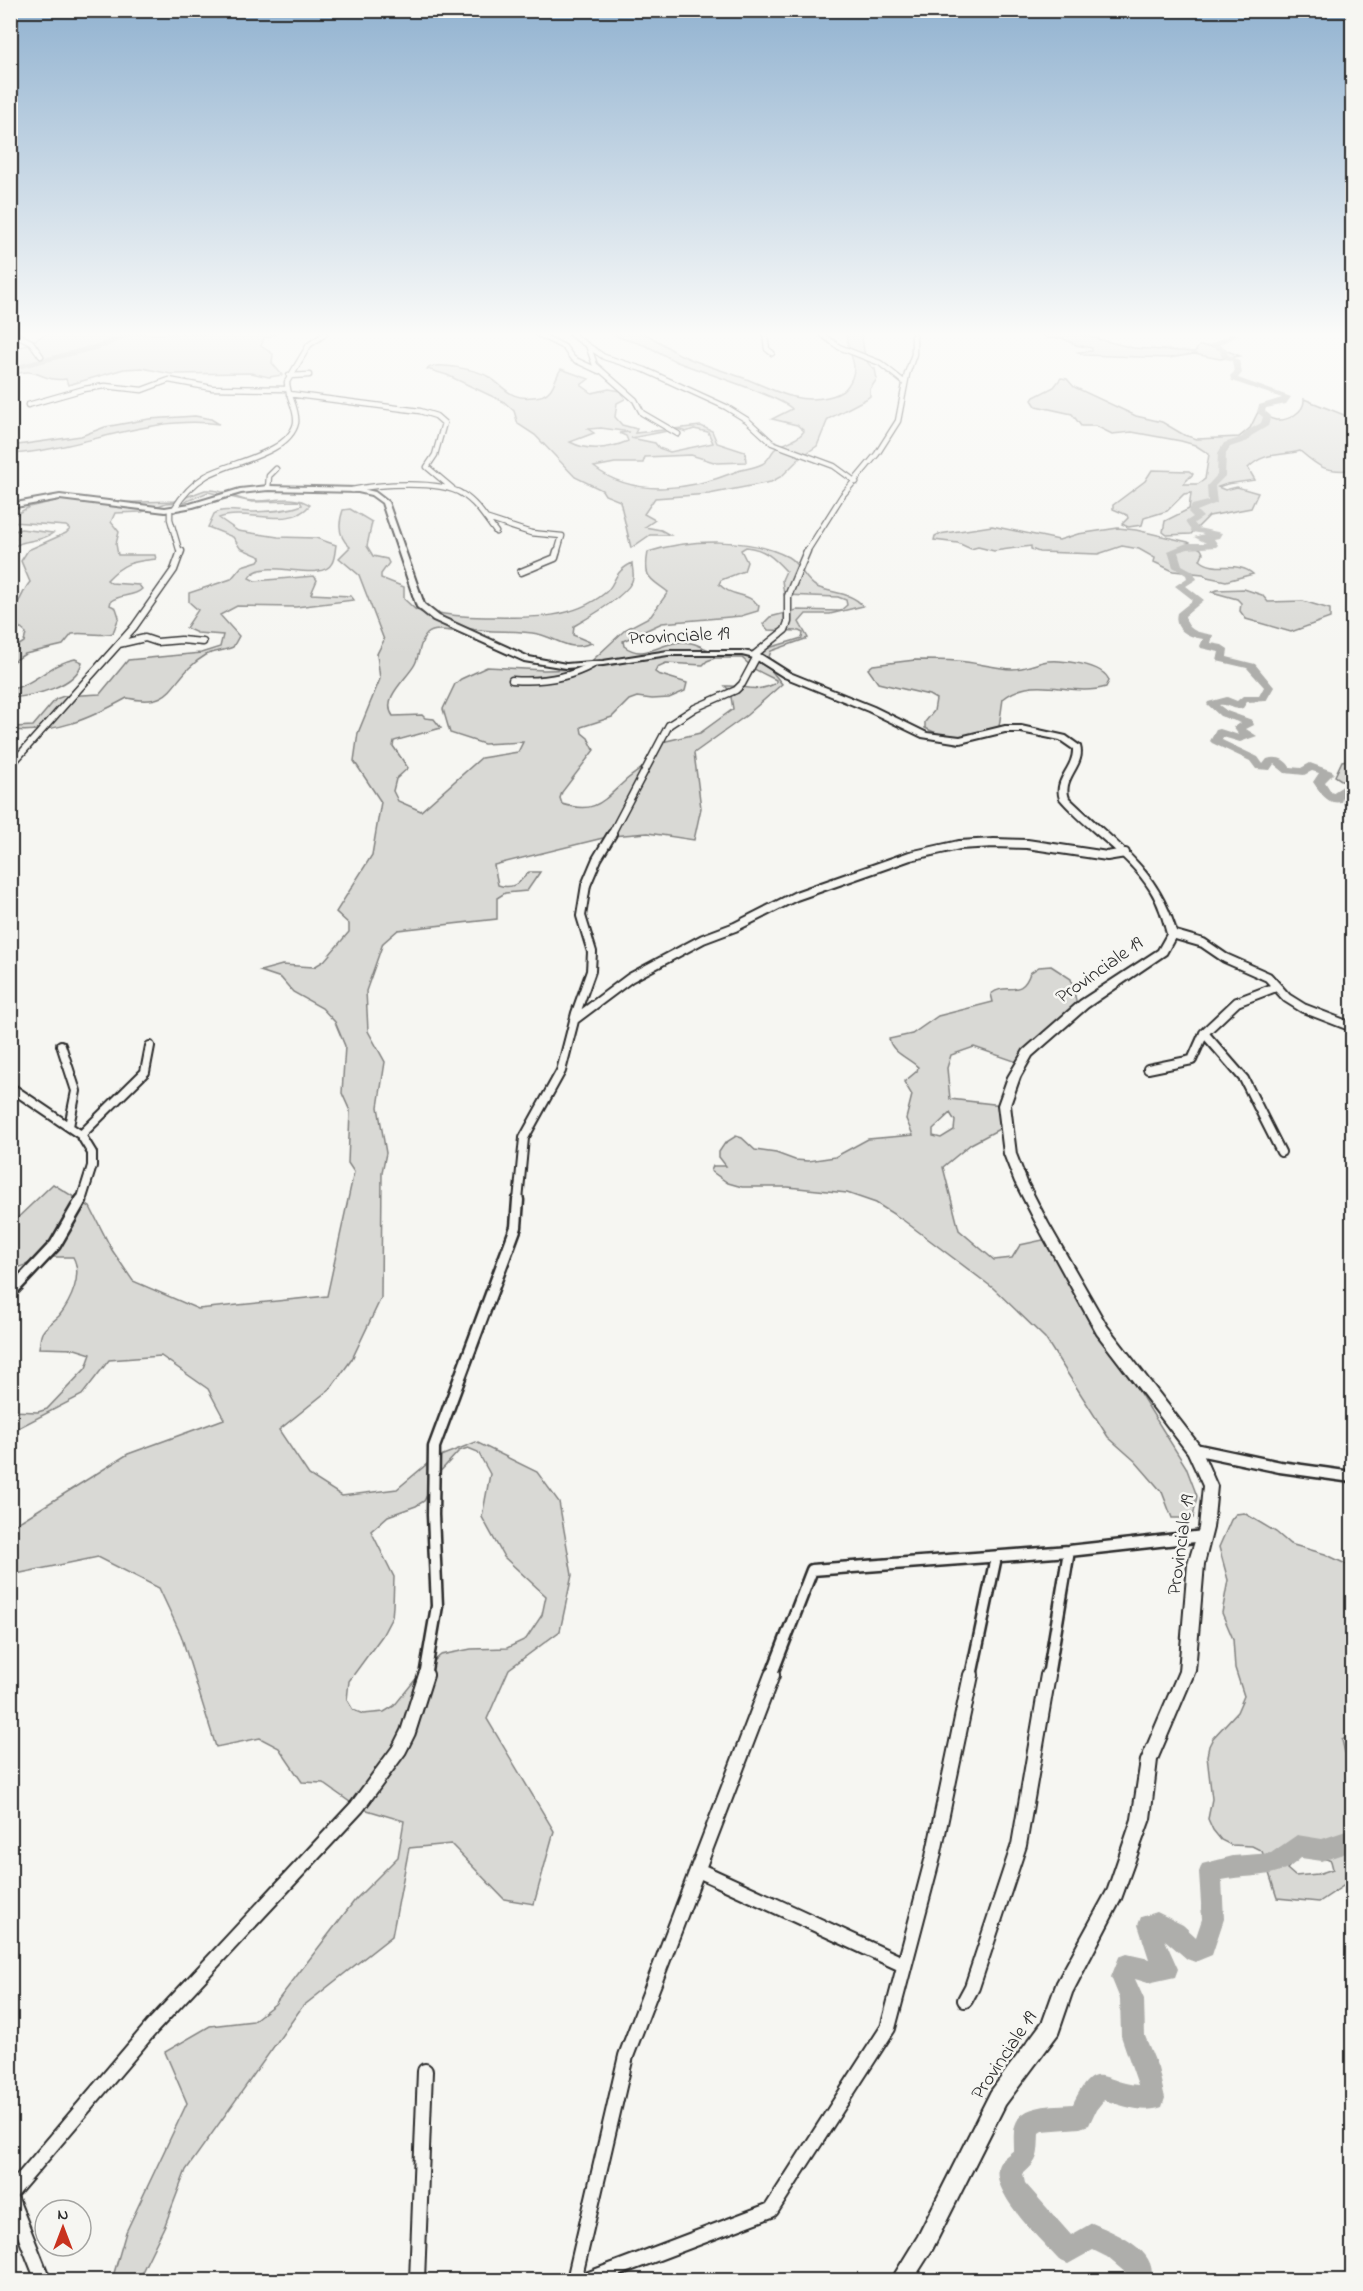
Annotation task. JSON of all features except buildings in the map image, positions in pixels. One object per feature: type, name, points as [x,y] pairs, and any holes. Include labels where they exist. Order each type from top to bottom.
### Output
[{"type":"main road","name":"Provinciale 19","points":[[12,505],[60,497],[140,509],[172,509],[240,492],[268,488],[352,489],[373,493],[385,502],[419,602],[425,610],[466,633],[527,659],[566,666],[668,653],[736,652],[756,656],[787,675],[871,709],[925,735],[960,740],[1015,729],[1043,732],[1066,740],[1077,748],[1078,758],[1062,784],[1062,794],[1089,823],[1125,853],[1154,885],[1169,914],[1172,934],[1162,952],[1134,974],[1084,1004],[1028,1053],[1007,1092],[1004,1105],[1007,1142],[1021,1182],[1102,1330],[1194,1449],[1210,1486],[1210,1506],[1196,1564],[1187,1671],[1149,1760],[1141,1819],[1115,1893],[1064,1989],[1051,2027],[998,2098],[925,2243],[902,2280]]},
{"type":"street","points":[[10,766],[119,644],[168,582],[181,555],[177,535],[170,519],[172,509],[208,474],[265,453],[282,441]]},
{"type":"street","points":[[439,441],[435,455],[427,468],[480,509],[496,532]]},
{"type":"street","points":[[771,441],[834,466],[856,482]]},
{"type":"street","points":[[43,2280],[10,2195],[152,2027],[357,1807],[399,1750],[408,1732],[425,1678],[437,1606],[433,1515],[434,1447],[516,1227],[524,1138],[561,1071],[593,961],[582,923],[581,909],[586,885],[597,859],[619,822],[669,725],[695,708],[736,690],[742,684],[756,656],[787,626],[788,596],[807,551],[843,496],[885,441]]},
{"type":"street","points":[[268,488],[269,476],[276,469]]},
{"type":"street","points":[[352,489],[452,488]]},
{"type":"street","points":[[488,519],[531,532],[562,536],[555,558],[521,572]]},
{"type":"street","points":[[119,644],[145,638],[157,642],[181,640],[203,642]]},
{"type":"street","points":[[512,680],[539,681],[575,672],[591,664]]},
{"type":"street","points":[[574,1020],[630,978],[703,939],[735,927],[796,896],[910,856],[959,845],[994,843],[1027,844],[1107,856],[1125,853]]},
{"type":"street","points":[[1172,934],[1203,943],[1225,958],[1268,977],[1287,998],[1303,1008],[1353,1027]]},
{"type":"street","points":[[1148,1069],[1192,1060],[1204,1033],[1238,1002],[1276,987]]},
{"type":"street","points":[[1204,1033],[1244,1079],[1281,1152]]},
{"type":"street","points":[[61,1045],[76,1091],[69,1126]]},
{"type":"street","points":[[81,1134],[145,1072],[150,1046]]},
{"type":"street","points":[[10,1087],[81,1134],[92,1153],[92,1166],[83,1197],[55,1245],[10,1293]]},
{"type":"street","points":[[1194,1449],[1280,1467],[1353,1477]]},
{"type":"street","points":[[574,2280],[626,2056],[812,1570],[1070,1551],[1204,1536]]},
{"type":"street","points":[[965,2000],[972,1987],[1019,1845],[1070,1551]]},
{"type":"street","points":[[587,2280],[771,2210],[888,2028],[933,1857],[996,1557]]},
{"type":"street","points":[[698,1870],[904,1965]]},
{"type":"street","points":[[417,2280],[424,2071]]},
{"type":"shaded area","points":[[47,441],[85,441],[11,454],[11,446]]},
{"type":"shaded area","points":[[541,441],[573,441],[570,442],[584,447],[599,448],[628,441],[645,441],[655,443],[659,448],[670,452],[716,441],[745,452],[746,462],[717,463],[691,455],[645,457],[643,463],[615,463],[594,467],[627,484],[664,488],[701,483],[756,467],[766,461],[778,447],[790,441],[819,441],[817,446],[801,457],[782,476],[771,482],[709,494],[655,498],[644,514],[655,520],[645,527],[661,530],[670,535],[650,535],[631,548],[620,501],[575,477]]},
{"type":"shaded area","points":[[1181,441],[1352,441],[1352,454],[1347,460],[1352,470],[1323,468],[1300,451],[1266,457],[1248,468],[1255,480],[1218,487],[1225,490],[1237,487],[1258,493],[1251,508],[1209,516],[1191,534],[1167,535],[1163,532],[1165,521],[1189,509],[1191,493],[1184,494],[1167,511],[1144,518],[1142,525],[1128,527],[1122,524],[1128,518],[1127,515],[1113,509],[1113,505],[1145,481],[1152,470],[1189,471],[1193,474],[1183,484],[1198,484],[1205,479],[1209,454],[1195,445]]},
{"type":"shaded area","points":[[205,490],[221,492],[245,500],[295,499],[303,501],[310,505],[301,513],[279,518],[230,515],[219,518],[238,531],[278,537],[316,538],[336,545],[333,561],[326,569],[304,571],[265,569],[249,578],[255,581],[314,576],[317,580],[311,594],[351,596],[354,600],[296,607],[237,606],[220,615],[239,636],[233,647],[206,655],[164,695],[156,699],[127,698],[85,718],[57,727],[27,731],[11,730],[11,724],[14,727],[33,726],[56,699],[64,696],[100,694],[128,660],[201,653],[220,647],[223,635],[197,633],[186,628],[198,610],[189,602],[189,593],[231,579],[242,566],[258,561],[261,557],[240,548],[233,537],[208,527],[214,514],[228,511],[279,510],[302,505],[300,501],[252,502],[208,492],[185,502],[166,503],[142,512],[115,513],[111,522],[119,532],[116,544],[118,555],[155,555],[156,559],[129,564],[107,580],[111,583],[139,585],[142,589],[111,601],[110,605],[116,608],[119,617],[113,633],[72,634],[63,645],[25,654],[11,663],[10,651],[24,642],[26,633],[13,622],[14,608],[30,582],[21,561],[28,550],[70,529],[66,526],[13,522],[11,517],[29,507],[72,497],[105,503],[175,501]]},
{"type":"shaded area","points":[[350,509],[372,522],[367,546],[373,556],[387,559],[389,563],[381,574],[381,578],[404,587],[404,599],[415,609],[464,633],[435,630],[427,634],[422,641],[412,670],[392,695],[390,702],[393,716],[422,715],[425,718],[434,719],[441,728],[394,741],[393,746],[408,768],[396,779],[393,791],[398,801],[421,811],[481,758],[518,752],[523,742],[484,744],[450,733],[443,709],[455,684],[487,667],[544,670],[583,669],[626,629],[651,616],[668,592],[652,580],[647,573],[648,552],[681,544],[719,542],[756,546],[788,557],[817,587],[853,598],[863,606],[830,614],[806,614],[799,622],[808,638],[771,651],[769,657],[763,660],[782,684],[747,715],[694,753],[701,808],[694,840],[648,833],[611,836],[494,865],[498,885],[508,887],[529,872],[540,872],[527,891],[505,893],[497,898],[497,919],[398,930],[383,943],[366,991],[368,1031],[385,1062],[378,1107],[386,1153],[382,1172],[381,1298],[352,1359],[331,1388],[279,1430],[309,1475],[342,1496],[397,1489],[433,1459],[476,1442],[537,1472],[559,1502],[572,1575],[560,1631],[509,1669],[487,1719],[554,1831],[534,1904],[504,1899],[451,1844],[409,1848],[392,1936],[302,2007],[186,2170],[165,2225],[138,2280],[112,2280],[126,2232],[187,2103],[165,2052],[210,2026],[253,2021],[275,2004],[355,1900],[398,1857],[404,1821],[357,1807],[323,1783],[302,1782],[279,1748],[260,1738],[216,1747],[181,1635],[159,1588],[98,1557],[11,1575],[11,1527],[128,1454],[224,1419],[208,1389],[161,1356],[109,1360],[82,1395],[16,1429],[11,1437],[11,1411],[38,1412],[47,1409],[86,1368],[91,1354],[75,1349],[39,1348],[42,1333],[68,1303],[76,1280],[76,1264],[73,1257],[46,1257],[11,1268],[11,1224],[53,1184],[90,1207],[112,1250],[133,1281],[198,1309],[327,1296],[354,1172],[348,1163],[350,1111],[342,1093],[345,1046],[335,1022],[322,1008],[293,992],[281,978],[260,971],[282,965],[314,967],[324,961],[349,932],[349,924],[336,912],[372,855],[381,802],[354,761],[358,733],[380,679],[377,654],[384,640],[359,575],[339,558],[350,547],[343,539],[340,530],[343,510]],"holes":[[[746,547],[769,555],[786,571],[782,580],[784,595],[838,597],[846,600],[847,605],[840,611],[797,610],[770,617],[763,624],[768,630],[803,633],[802,638],[770,648],[726,653],[681,642],[638,652],[624,646],[623,641],[662,623],[741,616],[758,611],[759,606],[750,598],[728,591],[719,584],[721,580],[744,571],[747,562],[741,550]],[[715,658],[742,658],[754,669],[776,680],[776,683],[756,689],[725,686],[730,691],[733,709],[700,733],[658,743],[644,766],[597,804],[583,808],[562,804],[560,798],[562,792],[594,750],[588,738],[582,733],[581,727],[612,717],[629,700],[637,697],[669,698],[685,691],[687,683],[658,674],[655,672],[657,667],[666,663],[703,665]],[[468,1448],[478,1452],[490,1474],[482,1517],[504,1557],[546,1596],[542,1615],[526,1639],[507,1648],[471,1649],[441,1655],[423,1670],[394,1706],[384,1712],[363,1714],[353,1710],[347,1700],[349,1681],[382,1636],[392,1617],[393,1606],[394,1577],[371,1531],[388,1516],[424,1501],[437,1475],[459,1451]]]},
{"type":"shaded area","points":[[992,526],[1059,540],[1078,534],[1118,528],[1136,530],[1188,542],[1201,549],[1203,553],[1200,560],[1206,564],[1240,568],[1253,574],[1226,581],[1203,574],[1173,571],[1154,562],[1155,558],[1139,549],[1122,546],[1098,554],[1039,552],[1031,549],[1031,546],[994,551],[978,547],[971,549],[958,543],[934,540],[939,534]]},
{"type":"shaded area","points":[[21,529],[53,533],[21,543],[11,549],[11,542],[15,539],[11,532]]},
{"type":"shaded area","points":[[632,563],[633,578],[625,591],[608,605],[574,626],[573,635],[592,643],[576,646],[527,632],[473,629],[448,621],[439,613],[467,617],[538,617],[566,612],[593,602],[605,593],[625,567]]},
{"type":"shaded area","points":[[1244,589],[1262,595],[1268,602],[1303,601],[1330,609],[1330,618],[1291,632],[1246,619],[1240,611],[1241,603],[1237,599],[1212,592]]},
{"type":"shaded area","points":[[75,659],[82,662],[78,671],[63,684],[30,695],[11,698],[11,689],[27,683],[66,661]]},
{"type":"shaded area","points":[[915,660],[964,662],[1012,669],[1050,661],[1069,662],[1099,670],[1106,675],[1109,681],[1106,687],[1093,690],[1041,687],[1015,691],[1003,699],[999,727],[972,736],[953,737],[925,728],[925,722],[934,711],[936,699],[929,695],[878,683],[868,669],[873,665]]},
{"type":"shaded area","points":[[1352,759],[1352,787],[1335,776],[1342,761]]},
{"type":"shaded area","points":[[1051,966],[1071,979],[1078,1009],[1020,1063],[974,1047],[951,1055],[947,1068],[950,1099],[1002,1105],[1003,1127],[971,1144],[943,1167],[959,1230],[994,1260],[1012,1258],[1020,1245],[1052,1238],[1098,1326],[1186,1467],[1197,1496],[1193,1518],[1172,1518],[1162,1492],[1135,1461],[1108,1437],[1045,1338],[993,1288],[903,1220],[876,1203],[847,1193],[788,1187],[742,1187],[728,1183],[711,1171],[713,1166],[726,1166],[719,1157],[719,1152],[725,1143],[736,1136],[742,1138],[755,1150],[808,1161],[835,1157],[868,1139],[913,1135],[906,1119],[912,1095],[904,1082],[917,1071],[918,1067],[897,1052],[889,1039],[912,1034],[938,1016],[993,1002],[991,994],[997,990],[1022,986],[1030,973],[1039,967]],"holes":[[[950,1113],[955,1121],[954,1130],[941,1138],[933,1136],[933,1129]]]},
{"type":"shaded area","points":[[1244,1513],[1276,1532],[1290,1544],[1325,1554],[1352,1567],[1352,1734],[1342,1740],[1345,1753],[1352,1757],[1352,1880],[1319,1902],[1277,1898],[1262,1851],[1252,1846],[1231,1845],[1221,1840],[1208,1819],[1212,1799],[1207,1756],[1209,1746],[1213,1738],[1237,1712],[1244,1696],[1235,1668],[1233,1639],[1222,1613],[1228,1580],[1219,1547],[1236,1514]],"holes":[[[1300,1855],[1322,1857],[1331,1861],[1333,1869],[1318,1874],[1295,1876],[1287,1869]]]},
{"type":"waterway","points":[[1239,441],[1227,445],[1222,453],[1221,476],[1211,486],[1213,503],[1195,507],[1192,512],[1199,517],[1189,522],[1195,530],[1217,533],[1216,536],[1199,537],[1211,541],[1213,545],[1187,546],[1173,551],[1178,567],[1190,573],[1192,579],[1180,586],[1199,600],[1180,615],[1185,629],[1209,637],[1205,646],[1218,647],[1224,651],[1221,659],[1251,666],[1269,687],[1262,699],[1243,699],[1239,706],[1227,700],[1212,704],[1223,714],[1248,722],[1249,725],[1238,727],[1245,735],[1251,736],[1240,739],[1220,732],[1216,741],[1254,759],[1260,767],[1266,768],[1271,761],[1274,761],[1282,764],[1285,770],[1304,772],[1310,766],[1328,773],[1322,776],[1319,782],[1329,796],[1337,800],[1338,793],[1347,788],[1350,792],[1349,803],[1352,807]]},
{"type":"waterway","points":[[1138,2280],[1141,2269],[1116,2248],[1092,2236],[1068,2251],[1014,2189],[1010,2169],[1026,2156],[1027,2127],[1038,2119],[1080,2116],[1087,2101],[1100,2086],[1129,2096],[1153,2098],[1146,2068],[1133,2036],[1132,1999],[1123,1977],[1127,1965],[1148,1971],[1167,1969],[1158,1953],[1149,1925],[1157,1923],[1175,1933],[1195,1951],[1204,1947],[1213,1919],[1210,1872],[1233,1867],[1271,1864],[1284,1859],[1297,1846],[1322,1850],[1352,1840]]}]
